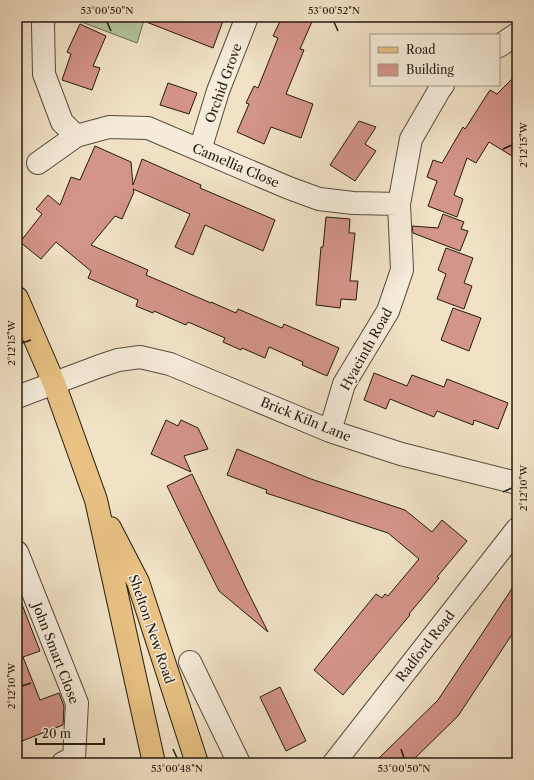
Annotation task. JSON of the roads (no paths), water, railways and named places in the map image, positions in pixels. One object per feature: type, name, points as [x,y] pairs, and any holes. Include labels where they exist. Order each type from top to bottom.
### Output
[{"type":"main road","name":"Shelton New Road","points":[[17,298],[54,384],[96,500],[138,582],[197,763]]},
{"type":"main road","name":"Shelton New Road","points":[[96,500],[154,763]]},
{"type":"main road","points":[[182,718],[190,763]]},
{"type":"street","points":[[44,17],[44,74],[62,122],[76,136]]},
{"type":"street","name":"Orchid Grove","points":[[200,150],[218,91],[247,17]]},
{"type":"street","points":[[500,45],[517,34]]},
{"type":"street","name":"Hyacinth Road","points":[[330,430],[344,384],[388,311],[402,270],[399,204],[411,139],[442,86]]},
{"type":"street","name":"Camellia Close","points":[[38,163],[76,136],[110,127],[148,128],[289,188],[319,199],[353,203],[399,204]]},
{"type":"street","name":"Brick Kiln Lane","points":[[17,398],[118,360],[140,357],[170,364],[330,430],[401,454],[517,482]]},
{"type":"street","name":"Radford Road","points":[[334,763],[517,529]]},
{"type":"street","name":"John Smart Close","points":[[17,552],[78,703],[73,761]]},
{"type":"street","points":[[190,662],[239,763]]}]
